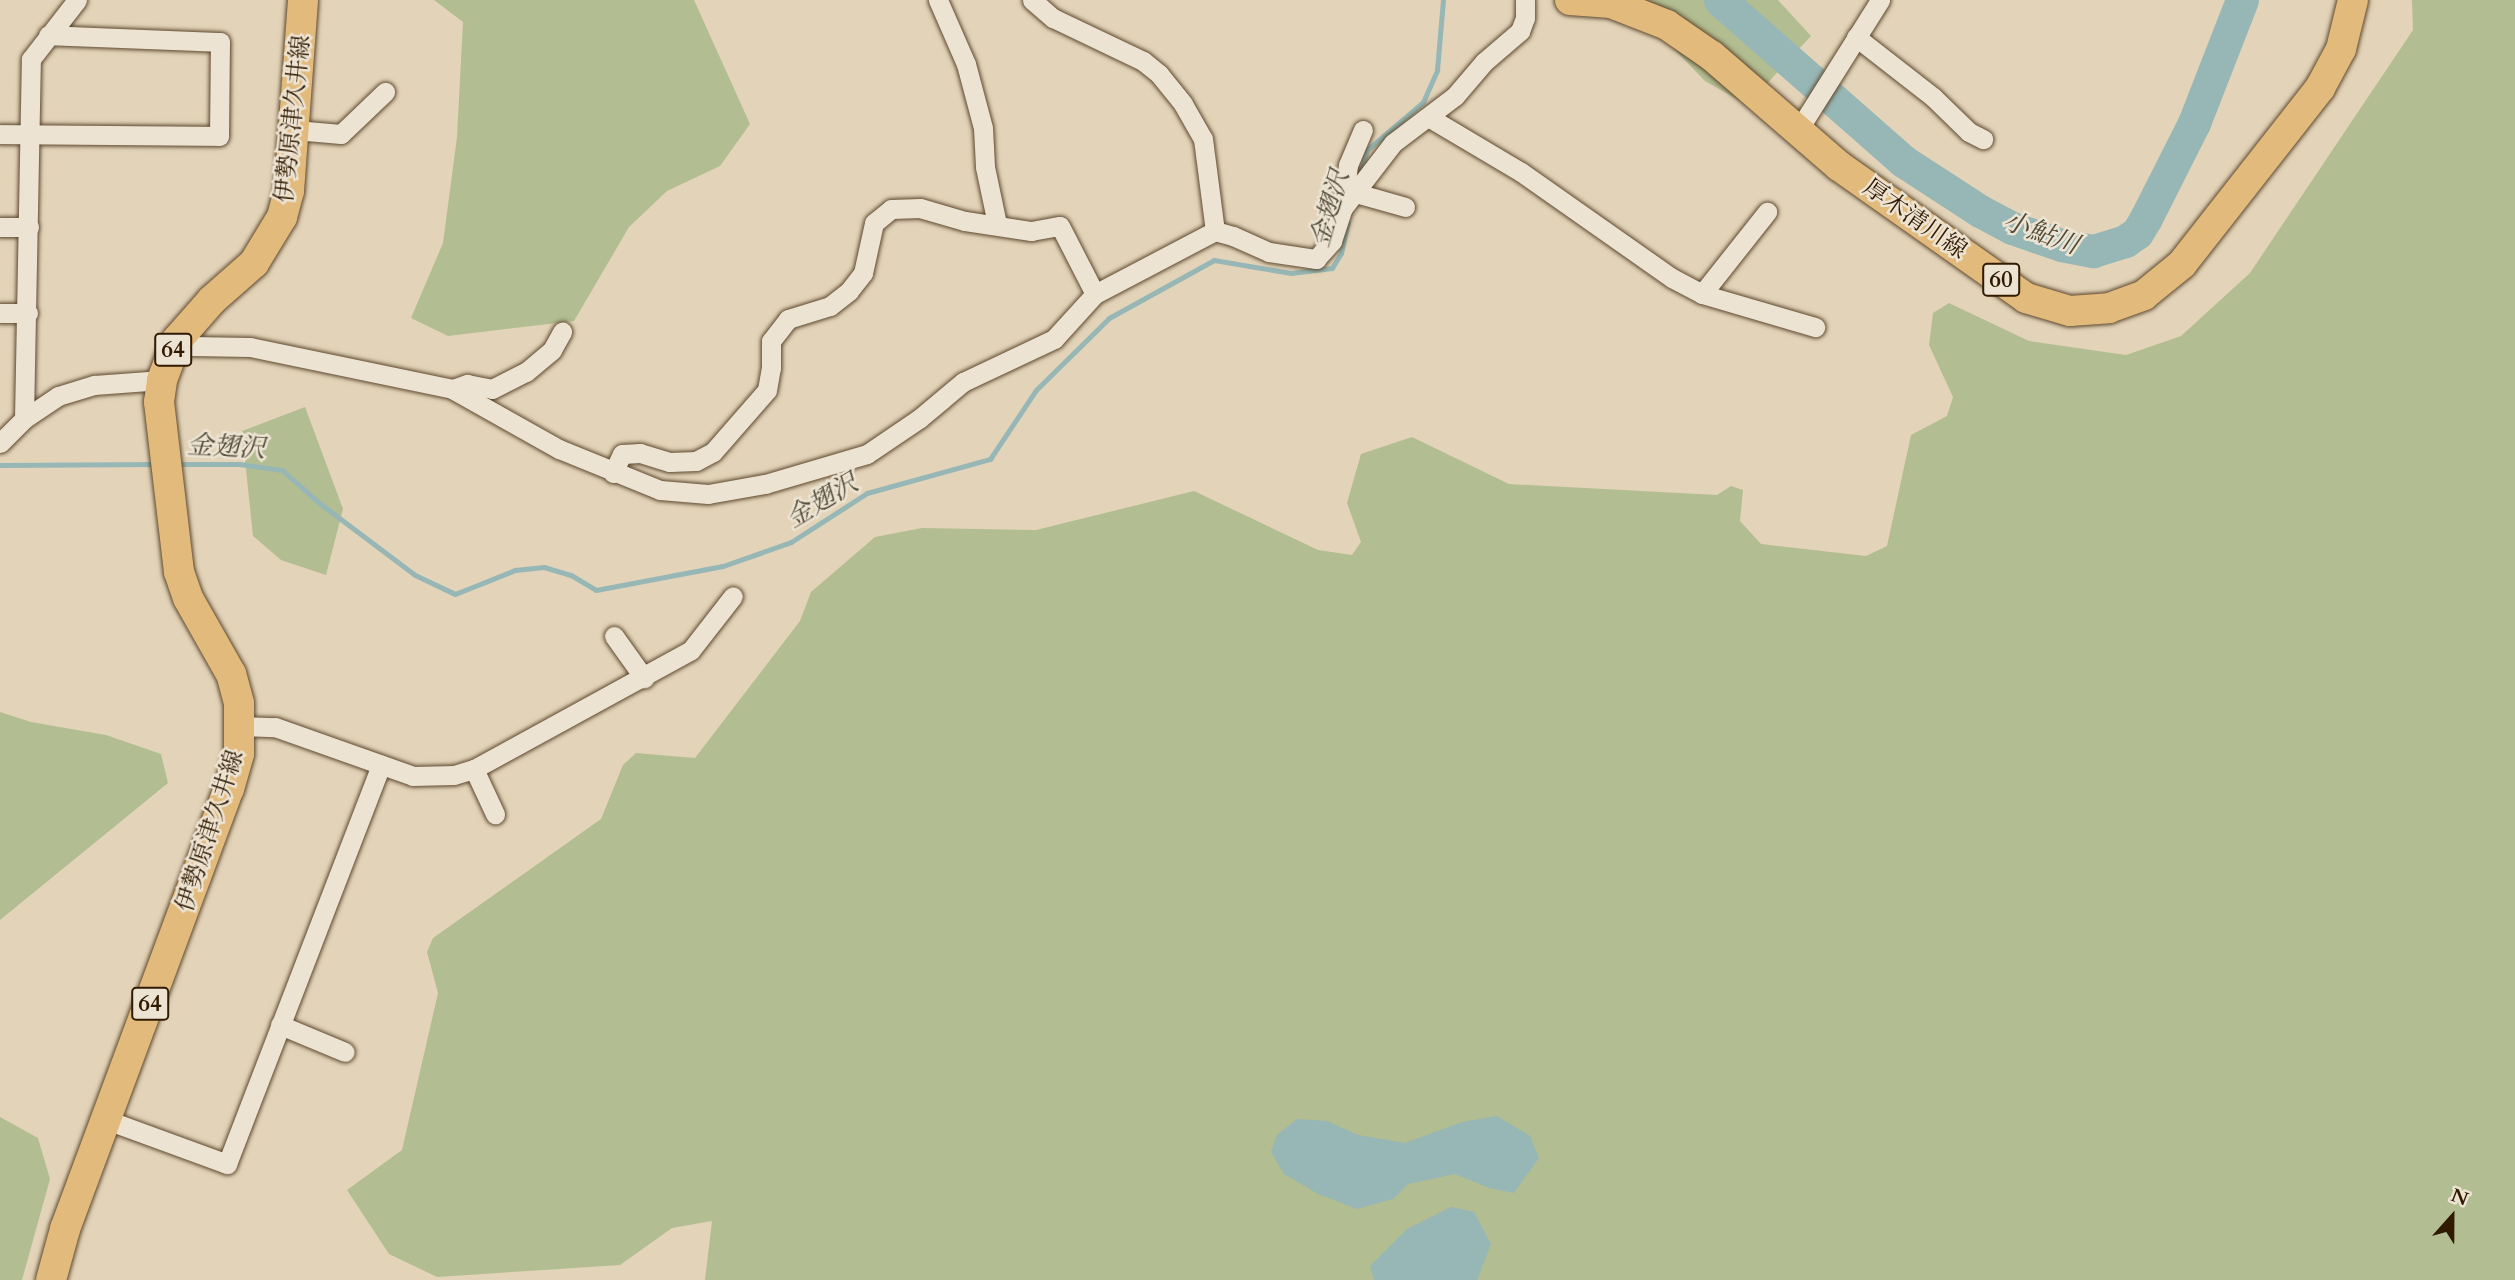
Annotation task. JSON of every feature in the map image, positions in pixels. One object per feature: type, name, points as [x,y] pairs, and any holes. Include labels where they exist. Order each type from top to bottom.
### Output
[{"type":"main road","name":"伊勢原津久井線","points":[[51,1280],[65,1229],[229,789],[239,754],[239,703],[231,674],[188,598],[180,572],[159,402],[162,380],[177,340],[202,310],[254,263],[268,245],[282,218],[289,191],[295,130],[303,0]]},
{"type":"main road","name":"厚木清川線","points":[[1570,0],[1611,3],[1667,25],[1712,56],[1839,166],[2026,298],[2070,311],[2109,308],[2144,295],[2182,264],[2320,88],[2341,49],[2353,0]]},
{"type":"street","points":[[24,419],[32,59],[77,0]]},
{"type":"street","points":[[938,0],[966,64],[973,90],[983,128],[985,167],[997,224]]},
{"type":"street","points":[[1032,0],[1052,18],[1143,61],[1175,94],[1203,139],[1215,232]]},
{"type":"street","points":[[177,340],[191,346],[250,347],[452,389],[526,432],[613,473],[660,490],[708,494],[765,484],[867,453],[920,418],[963,382],[1054,339],[1095,294],[1215,232],[1233,236],[1269,253],[1316,259],[1332,241],[1350,201],[1393,143],[1430,118],[1455,96],[1484,62],[1520,31],[1525,18],[1525,0]]},
{"type":"street","points":[[1797,132],[1880,0]]},
{"type":"street","points":[[0,134],[219,136],[220,42],[48,35]]},
{"type":"street","points":[[1854,41],[1933,97],[1969,132],[1983,139]]},
{"type":"street","points":[[295,130],[341,134],[385,92]]},
{"type":"street","points":[[1430,118],[1521,172],[1672,278],[1702,294],[1815,327]]},
{"type":"street","points":[[1350,201],[1348,165],[1363,130]]},
{"type":"street","points":[[1350,201],[1405,207]]},
{"type":"street","points":[[613,473],[622,454],[640,453],[670,462],[696,461],[713,452],[767,390],[771,341],[788,319],[830,306],[849,291],[863,273],[874,223],[891,209],[920,208],[965,221],[1031,231],[1060,226],[1095,294]]},
{"type":"street","points":[[1702,294],[1767,212]]},
{"type":"street","points":[[0,227],[29,227]]},
{"type":"street","points":[[0,313],[28,313]]},
{"type":"street","points":[[452,389],[467,384],[492,389],[526,372],[552,351],[562,332]]},
{"type":"street","points":[[0,443],[24,419],[58,396],[94,385],[162,380]]},
{"type":"street","points":[[240,726],[275,727],[413,776],[454,775],[474,769],[691,650],[733,596]]},
{"type":"street","points":[[614,636],[644,678]]},
{"type":"street","points":[[107,1120],[226,1164],[381,765]]},
{"type":"street","points":[[474,769],[495,814]]},
{"type":"street","points":[[280,1025],[345,1052]]},
{"type":"green space","points":[[434,0],[694,0],[750,124],[720,166],[667,191],[629,227],[574,321],[448,336],[411,318],[443,243],[457,137],[463,22]]},
{"type":"green space","points":[[1627,0],[1778,0],[1811,36],[1747,105],[1705,81]]},
{"type":"green space","points":[[2412,0],[2515,0],[2515,1280],[705,1280],[712,1221],[672,1228],[620,1265],[437,1277],[389,1254],[347,1190],[402,1150],[438,993],[427,952],[433,938],[601,819],[623,765],[636,753],[695,758],[800,621],[811,592],[875,537],[922,528],[1036,530],[1194,491],[1318,550],[1352,555],[1361,542],[1347,503],[1361,454],[1412,437],[1509,484],[1717,495],[1731,486],[1743,490],[1740,521],[1761,544],[1866,556],[1887,546],[1911,435],[1947,416],[1953,397],[1929,345],[1933,313],[1949,303],[2029,341],[2126,355],[2181,336],[2250,273],[2413,30]]},
{"type":"green space","points":[[305,407],[343,509],[326,575],[281,560],[253,536],[242,431]]},
{"type":"green space","points":[[0,712],[31,722],[106,735],[161,754],[168,783],[0,920]]},
{"type":"green space","points":[[0,1117],[38,1138],[50,1179],[22,1280],[0,1280]]},
{"type":"water","points":[[1497,1116],[1530,1136],[1539,1158],[1514,1193],[1489,1188],[1455,1174],[1408,1184],[1393,1199],[1357,1209],[1318,1194],[1284,1174],[1271,1152],[1277,1135],[1297,1119],[1327,1121],[1358,1135],[1405,1143],[1462,1122]]},
{"type":"water","points":[[1451,1207],[1474,1212],[1491,1244],[1477,1280],[1374,1280],[1370,1266],[1407,1229]]},
{"type":"waterway","name":"金翅沢","points":[[1361,172],[1367,150],[1423,102],[1437,70],[1443,0]]},
{"type":"waterway","name":"小鮎川","points":[[1720,0],[1903,161],[1980,211],[2012,228],[2061,245],[2093,251],[2125,241],[2137,233],[2146,218],[2194,123],[2242,0]]},
{"type":"waterway","name":"金翅沢","points":[[175,464],[239,464],[282,470],[318,502],[415,575],[455,594],[515,570],[544,567],[571,575],[596,590],[723,566],[791,542],[867,493],[990,459],[1036,390],[1109,318],[1214,260],[1291,273],[1332,268],[1341,253],[1348,223]]},
{"type":"waterway","name":"金翅沢","points":[[0,465],[158,464]]}]
